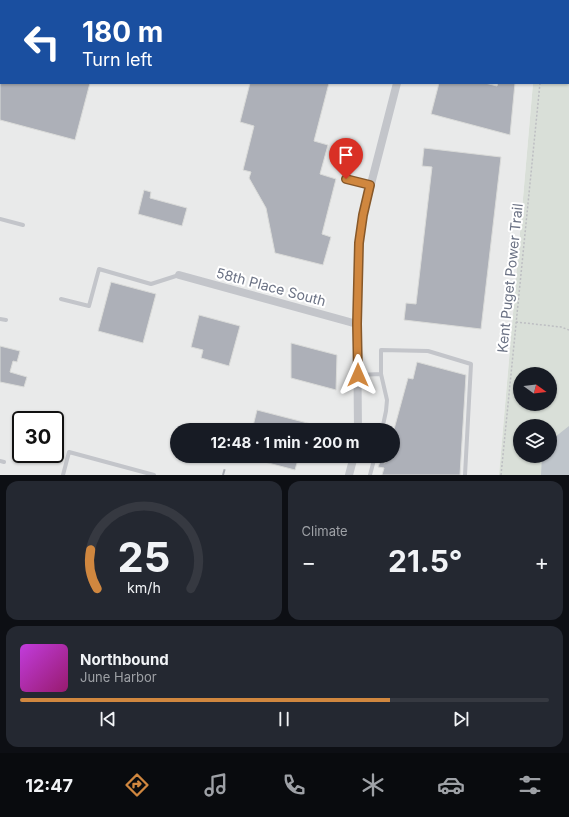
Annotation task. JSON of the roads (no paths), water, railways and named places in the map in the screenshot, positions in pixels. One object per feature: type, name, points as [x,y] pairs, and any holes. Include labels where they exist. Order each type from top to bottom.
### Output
[{"type":"street","points":[[358,423],[357,324],[359,243],[363,215],[370,185],[397,84]]},
{"type":"street","name":"58th Place South","points":[[179,275],[357,324]]},
{"type":"street","points":[[349,475],[352,463]]},
{"type":"lane","points":[[346,179],[370,185]]},
{"type":"lane","points":[[0,219],[23,225]]},
{"type":"lane","points":[[61,299],[89,306],[99,269],[151,284],[179,275]]},
{"type":"lane","points":[[0,319],[6,320]]},
{"type":"lane","points":[[384,423],[387,400],[381,374],[381,350],[428,351],[471,364],[465,475]]},
{"type":"lane","points":[[358,375],[381,374]]},
{"type":"lane","points":[[63,475],[69,452],[154,475]]},
{"type":"lane","points":[[370,475],[373,463]]},
{"type":"railway","points":[[223,475],[225,468]]}]
